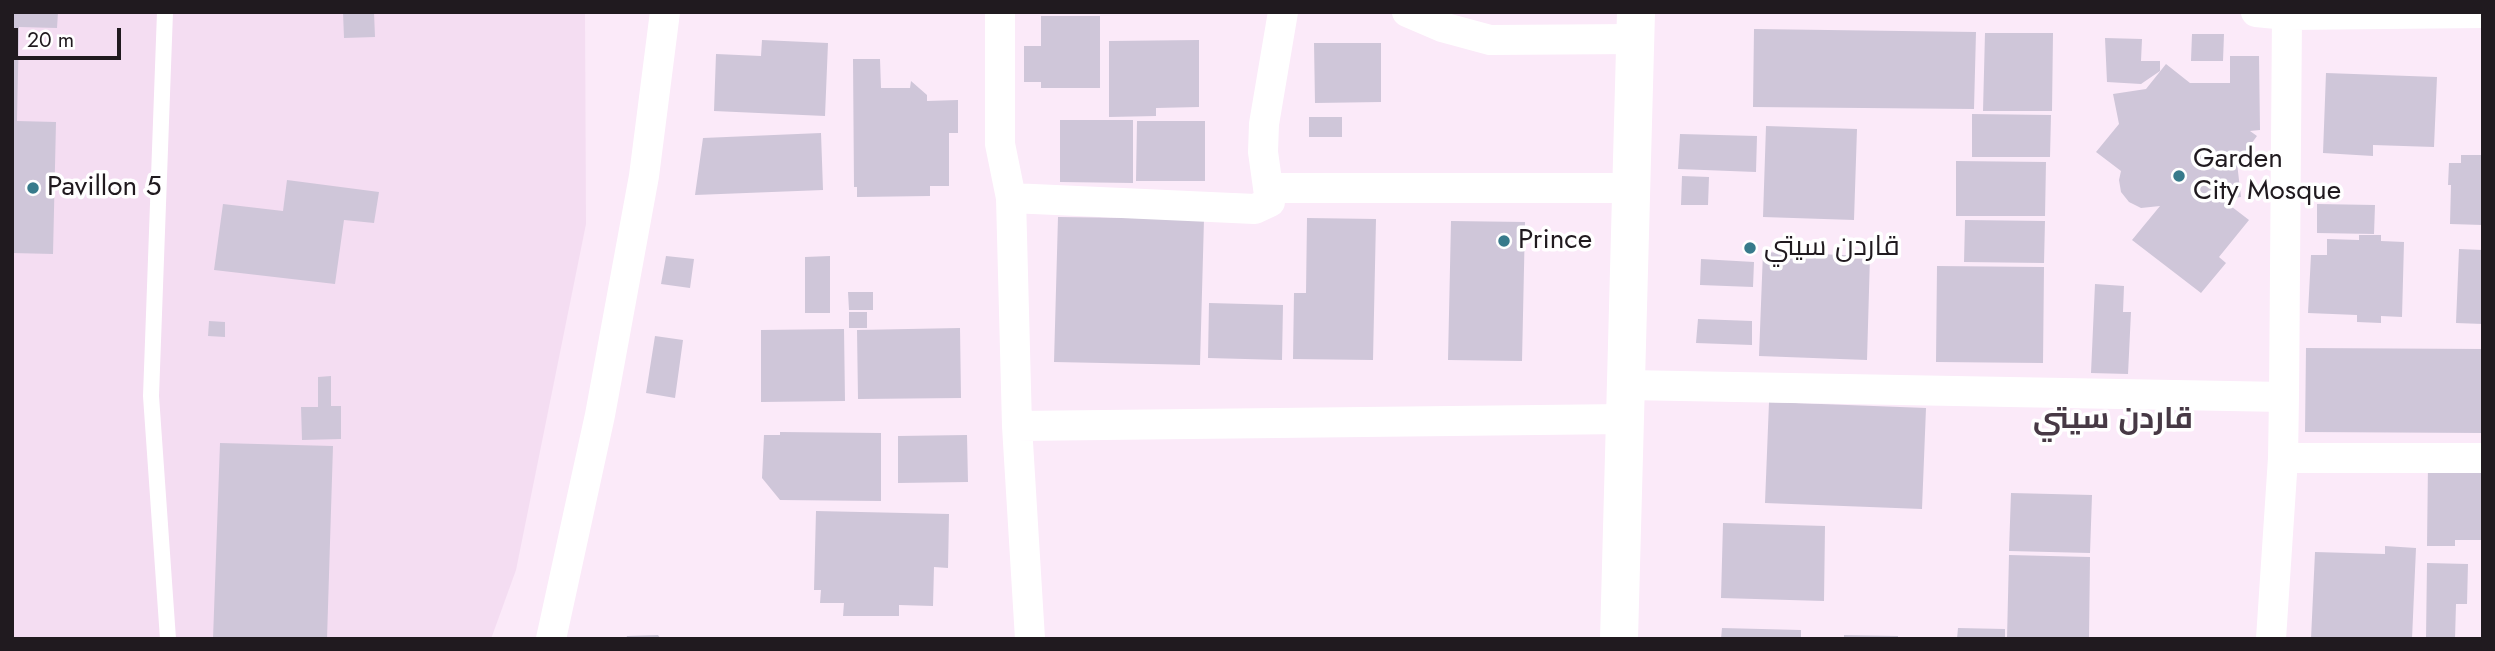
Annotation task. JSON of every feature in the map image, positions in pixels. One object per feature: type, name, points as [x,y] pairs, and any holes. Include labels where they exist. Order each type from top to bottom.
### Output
[{"type":"street","points":[[551,639],[600,415],[644,176],[665,12]]},
{"type":"street","points":[[1000,12],[1000,144],[1011,198],[1017,426],[1030,639]]},
{"type":"street","points":[[1011,198],[1255,209],[1270,202],[1263,152],[1264,124],[1283,12]]},
{"type":"street","points":[[1407,12],[1441,27],[1490,40],[1635,26],[1619,639]]},
{"type":"street","points":[[2256,12],[2287,15],[2483,13]]},
{"type":"street","points":[[2271,639],[2283,458],[2287,15]]},
{"type":"street","points":[[1268,188],[1631,188]]},
{"type":"street","points":[[1017,426],[1625,402],[2284,397]]},
{"type":"street","points":[[2283,458],[2483,458]]},
{"type":"lane","points":[[165,12],[151,396],[168,639]]},
{"type":"shaded area","points":[[12,12],[585,12],[586,224],[516,570],[491,639],[12,639]]},
{"type":"building","name":"Pavillon 5","points":[[12,12],[58,12],[57,28],[19,27],[17,121],[56,122],[53,254],[12,253]]},
{"type":"building","points":[[343,12],[374,12],[375,37],[344,38]]},
{"type":"building","points":[[1041,16],[1100,16],[1100,88],[1041,88],[1041,82],[1024,82],[1024,46],[1041,46]]},
{"type":"building","points":[[1754,29],[1976,32],[1974,109],[1753,107]]},
{"type":"building","points":[[1985,33],[2053,33],[2052,111],[1983,111]]},
{"type":"building","points":[[2192,34],[2224,34],[2223,61],[2191,61]]},
{"type":"building","points":[[2105,38],[2142,39],[2141,61],[2160,61],[2160,71],[2141,84],[2107,82]]},
{"type":"building","points":[[762,40],[828,43],[825,116],[714,111],[716,54],[761,56]]},
{"type":"building","points":[[1199,40],[1199,107],[1156,108],[1156,116],[1109,117],[1109,41]]},
{"type":"building","points":[[1314,43],[1381,43],[1381,102],[1315,103]]},
{"type":"building","name":"Garden City Mosque","points":[[2230,56],[2259,56],[2260,130],[2250,131],[2257,136],[2237,163],[2241,197],[2223,200],[2249,220],[2219,257],[2226,263],[2201,293],[2132,240],[2160,206],[2141,208],[2129,202],[2121,192],[2121,171],[2096,152],[2119,124],[2113,94],[2146,89],[2166,64],[2190,83],[2230,83]]},
{"type":"building","points":[[853,59],[880,59],[881,88],[910,88],[911,81],[927,95],[927,101],[958,100],[958,133],[949,133],[949,186],[930,186],[930,196],[857,197],[857,187],[854,187]]},
{"type":"building","points":[[2326,73],[2437,77],[2434,147],[2373,145],[2373,156],[2323,153]]},
{"type":"building","points":[[1972,114],[2051,115],[2050,157],[1972,157]]},
{"type":"building","points":[[1309,117],[1342,117],[1342,137],[1309,137]]},
{"type":"building","points":[[1060,120],[1133,120],[1133,183],[1060,182]]},
{"type":"building","points":[[1137,121],[1205,121],[1205,181],[1136,181]]},
{"type":"building","points":[[1766,126],[1857,129],[1854,220],[1763,217]]},
{"type":"building","points":[[821,133],[823,190],[695,195],[703,138]]},
{"type":"building","points":[[1680,134],[1757,136],[1756,172],[1678,169]]},
{"type":"building","points":[[2461,155],[2482,155],[2483,225],[2450,224],[2449,163],[2461,163]]},
{"type":"building","points":[[1956,161],[2046,162],[2045,216],[1956,216]]},
{"type":"building","points":[[1682,176],[1709,177],[1708,205],[1681,205]]},
{"type":"building","points":[[287,180],[379,192],[374,223],[344,220],[335,284],[214,270],[223,204],[283,211]]},
{"type":"building","points":[[2317,204],[2375,205],[2374,234],[2317,233]]},
{"type":"building","points":[[1058,217],[1204,219],[1200,365],[1054,362]]},
{"type":"building","points":[[1307,218],[1376,219],[1373,360],[1293,359],[1294,293],[1306,293]]},
{"type":"building","points":[[1965,220],[2045,221],[2044,263],[1964,262]]},
{"type":"building","points":[[1451,221],[1525,222],[1522,361],[1448,360]]},
{"type":"building","points":[[2359,235],[2381,235],[2381,241],[2404,242],[2402,317],[2381,316],[2381,323],[2357,322],[2357,315],[2308,313],[2311,255],[2327,255],[2327,239],[2359,240]]},
{"type":"building","points":[[2459,249],[2483,250],[2483,324],[2456,323]]},
{"type":"building","points":[[1763,252],[1870,256],[1867,360],[1759,356]]},
{"type":"building","points":[[666,256],[694,259],[690,288],[661,284]]},
{"type":"building","points":[[830,256],[830,313],[805,313],[805,257]]},
{"type":"building","points":[[1701,259],[1754,262],[1753,287],[1700,285]]},
{"type":"building","points":[[1937,266],[2044,267],[2043,363],[1936,362]]},
{"type":"building","points":[[2095,284],[2124,286],[2123,312],[2131,312],[2128,374],[2091,373]]},
{"type":"building","points":[[848,292],[873,292],[873,310],[849,310]]},
{"type":"building","points":[[1209,303],[1283,305],[1282,360],[1208,358]]},
{"type":"building","points":[[849,312],[867,312],[867,328],[849,328]]},
{"type":"building","points":[[1698,319],[1752,321],[1752,345],[1696,343]]},
{"type":"building","points":[[209,321],[225,322],[225,337],[208,336]]},
{"type":"building","points":[[960,328],[961,398],[858,399],[857,330]]},
{"type":"building","points":[[844,329],[845,401],[761,402],[761,330]]},
{"type":"building","points":[[655,336],[683,340],[675,398],[646,393]]},
{"type":"building","points":[[2306,348],[2483,349],[2483,433],[2305,432]]},
{"type":"building","points":[[331,376],[331,406],[341,406],[341,439],[302,440],[301,407],[318,407],[318,377]]},
{"type":"building","points":[[1769,402],[1926,408],[1922,509],[1765,503]]},
{"type":"building","points":[[780,432],[881,433],[881,501],[780,500],[762,478],[764,435],[780,435]]},
{"type":"building","points":[[967,435],[968,482],[898,483],[898,436]]},
{"type":"building","points":[[220,443],[333,446],[327,639],[213,639]]},
{"type":"building","points":[[2428,463],[2483,463],[2483,540],[2455,540],[2455,546],[2427,546]]},
{"type":"building","points":[[2011,493],[2092,495],[2090,553],[2009,551]]},
{"type":"building","points":[[816,511],[949,514],[948,568],[934,567],[933,606],[899,605],[899,616],[843,616],[844,603],[820,603],[821,590],[814,590]]},
{"type":"building","points":[[1723,523],[1825,526],[1824,601],[1721,598]]},
{"type":"building","points":[[2385,546],[2416,548],[2412,639],[2311,639],[2315,552],[2385,554]]},
{"type":"building","points":[[2009,555],[2090,557],[2089,639],[2007,639]]},
{"type":"building","points":[[2427,563],[2468,564],[2467,604],[2456,604],[2455,639],[2426,639]]},
{"type":"building","points":[[1722,628],[1801,630],[1801,639],[1721,639]]},
{"type":"building","points":[[1958,628],[2005,629],[2005,639],[1957,639]]},
{"type":"building","points":[[658,635],[661,639],[626,639],[627,636]]},
{"type":"building","points":[[1844,635],[1898,636],[1898,639],[1844,639]]},
{"type":"place","name":"Garden City Mosque","points":[[2179,176]]},
{"type":"place","name":"Pavillon 5","points":[[33,188]]},
{"type":"place","name":"Prince","points":[[1504,241]]},
{"type":"place","name":"قاردن سيتي","points":[[1750,248]]},
{"type":"district","name":"قاردن سيتي","points":[[2113,421]]}]
